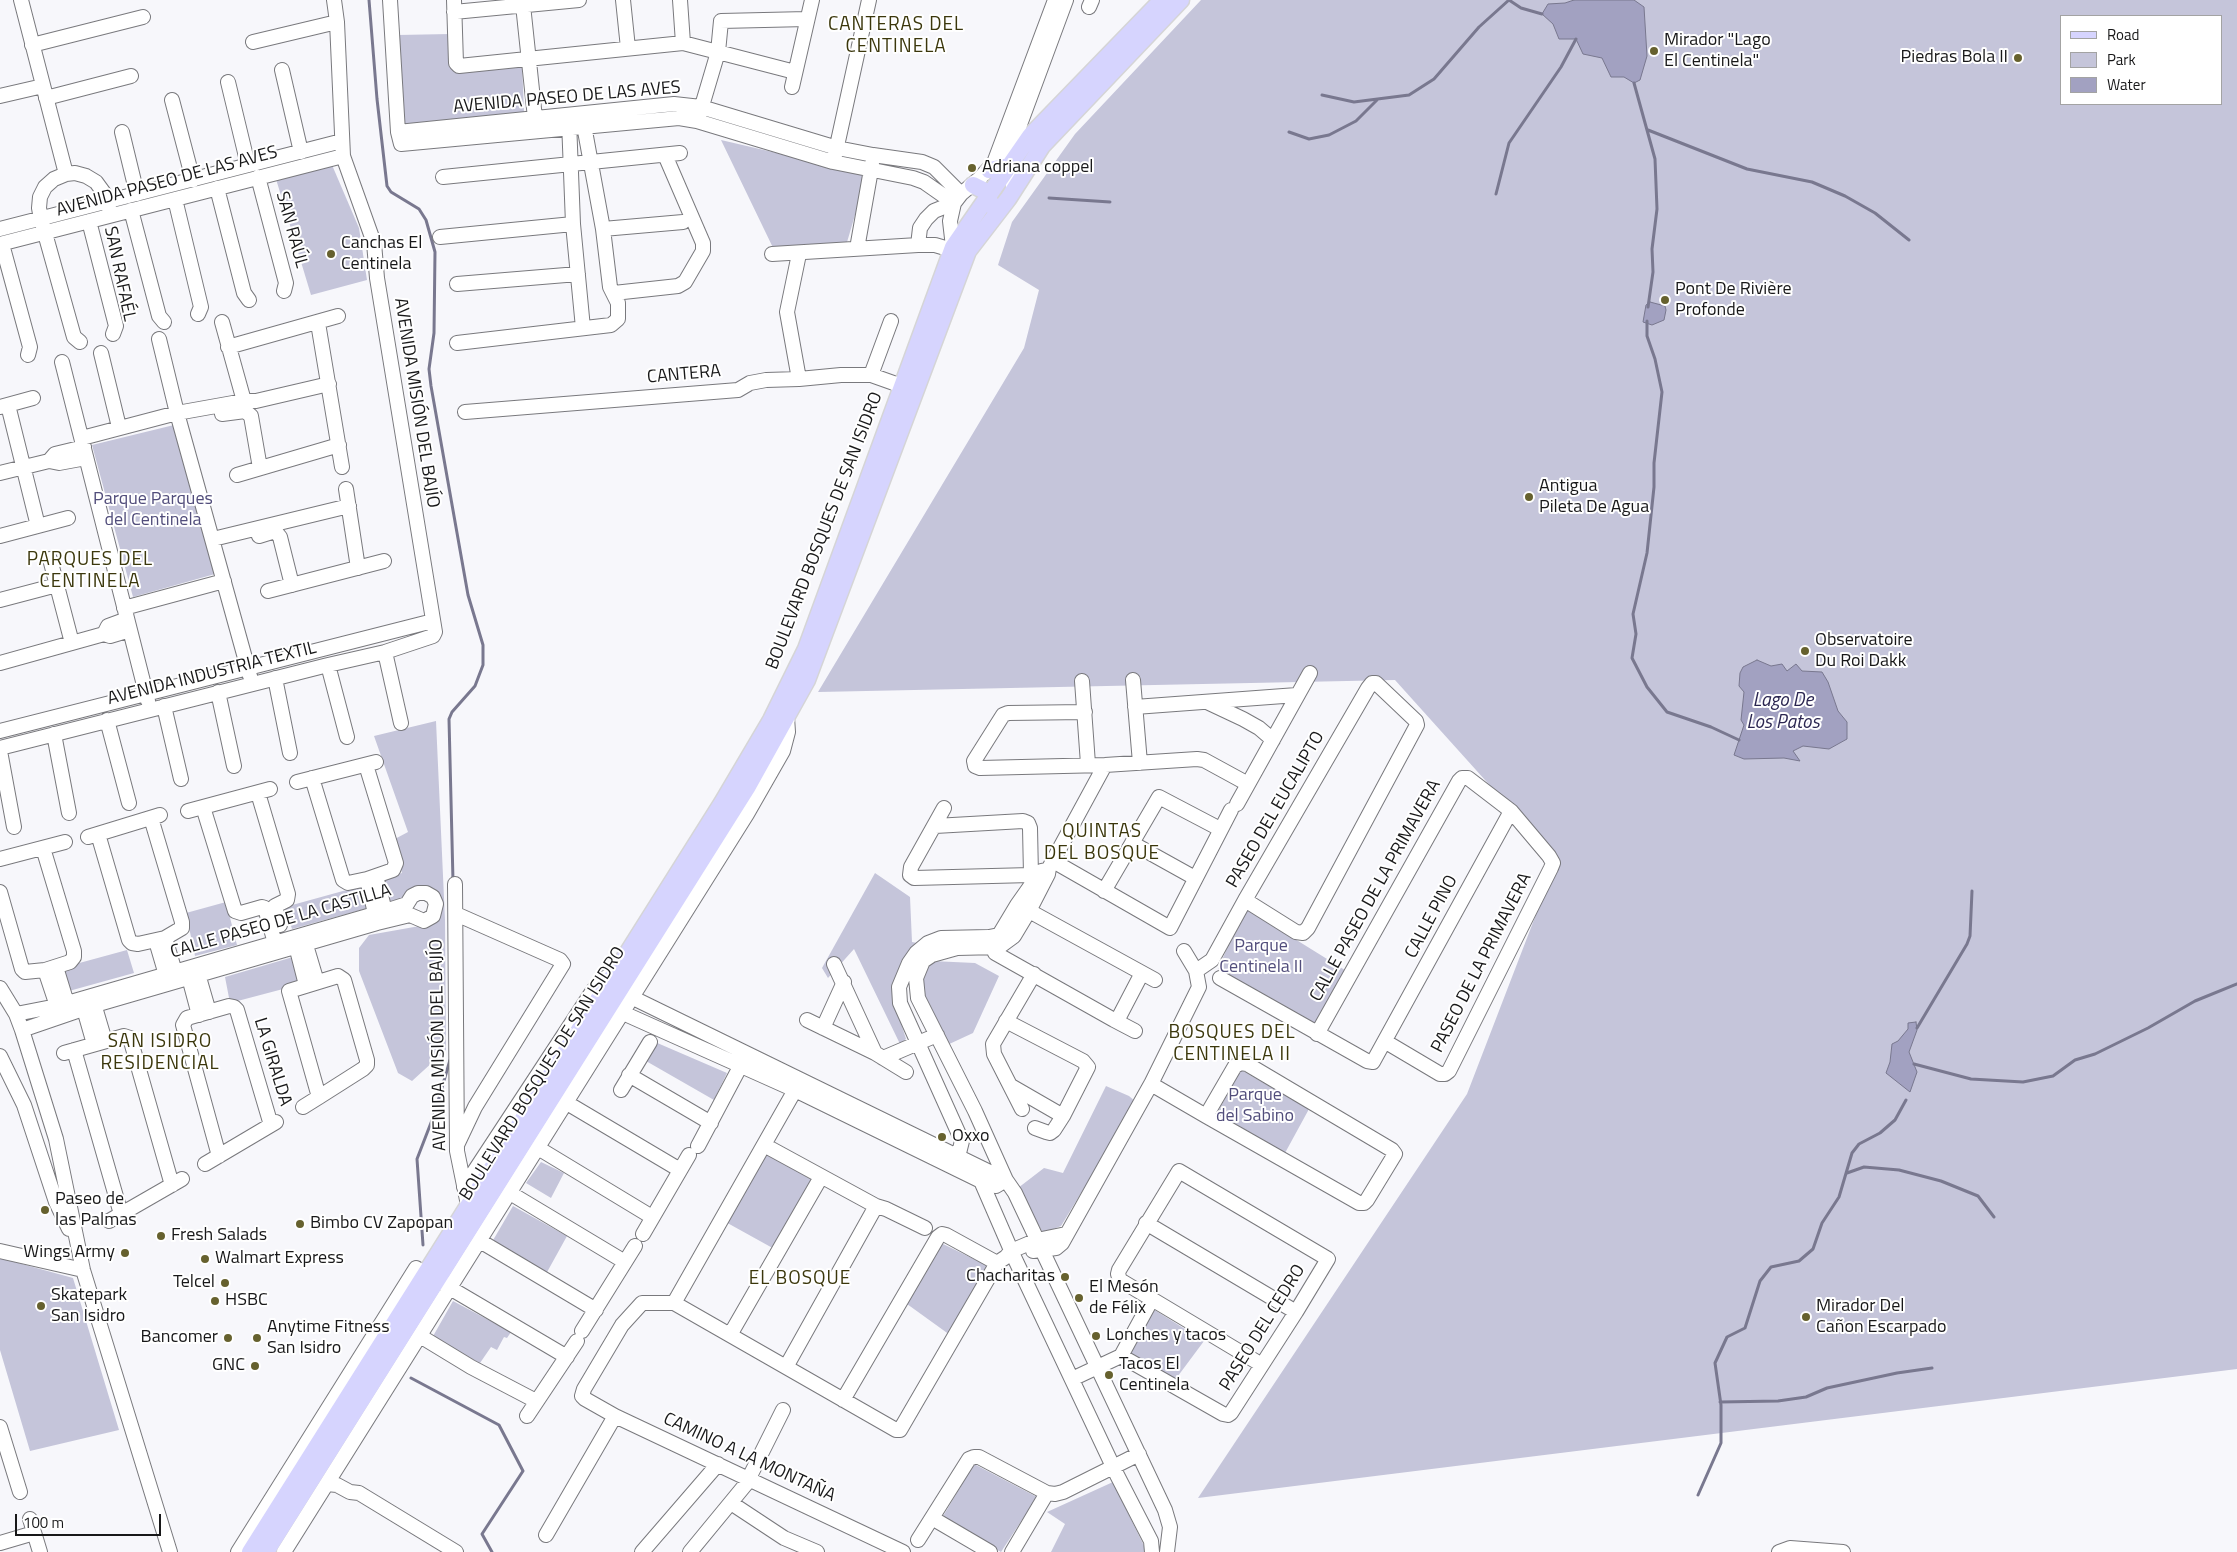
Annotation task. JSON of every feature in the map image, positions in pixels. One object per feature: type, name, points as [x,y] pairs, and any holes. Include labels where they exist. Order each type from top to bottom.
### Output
[{"type":"main road","points":[[1114,59],[1162,0]]},
{"type":"main road","points":[[1114,59],[1181,0]]},
{"type":"main road","name":"BOULEVARD BOSQUES DE SAN ISIDRO","points":[[266,1552],[384,1353],[605,1004],[771,720],[806,649],[953,249],[1030,136],[1114,59]]},
{"type":"main road","name":"BOULEVARD BOSQUES DE SAN ISIDRO","points":[[615,985],[747,788],[807,680],[968,251],[1014,190],[1042,146],[1114,59]]},
{"type":"main road","points":[[989,170],[1010,166]]},
{"type":"main road","points":[[962,194],[985,191],[996,215]]},
{"type":"main road","name":"BOULEVARD BOSQUES DE SAN ISIDRO","points":[[432,1277],[468,1205],[605,1004]]},
{"type":"main road","name":"BOULEVARD BOSQUES DE SAN ISIDRO","points":[[250,1552],[384,1353]]},
{"type":"street","points":[[21,0],[66,174]]},
{"type":"street","name":"AVENIDA MISIÓN DEL BAJÍO","points":[[334,0],[337,22],[343,156],[374,244],[378,288],[433,621],[433,636]]},
{"type":"street","points":[[390,0],[400,138]]},
{"type":"street","points":[[579,0],[523,6],[454,6],[456,65],[683,42],[795,72]]},
{"type":"street","points":[[623,0],[628,48]]},
{"type":"street","points":[[680,0],[683,42]]},
{"type":"street","points":[[792,87],[812,0]]},
{"type":"street","points":[[833,162],[869,0]]},
{"type":"street","points":[[918,245],[920,228],[926,219],[934,211],[962,194],[989,170],[1001,146],[1055,0]]},
{"type":"street","points":[[1014,190],[1010,166],[1012,146],[1066,0]]},
{"type":"street","points":[[523,6],[535,118]]},
{"type":"street","points":[[32,45],[143,16]]},
{"type":"street","points":[[697,121],[718,52],[721,21],[807,19]]},
{"type":"street","points":[[252,42],[337,22]]},
{"type":"street","points":[[282,70],[301,152]]},
{"type":"street","points":[[0,96],[45,92],[131,76]]},
{"type":"street","points":[[229,86],[248,165]]},
{"type":"street","points":[[172,100],[193,180]]},
{"type":"street","name":"AVENIDA PASEO DE LAS AVES","points":[[400,138],[535,118],[576,121],[674,104],[701,107],[837,148],[873,156],[922,162],[934,167],[962,194]]},
{"type":"street","name":"AVENIDA PASEO DE LAS AVES","points":[[400,138],[576,121],[669,118],[697,121],[833,162],[924,182],[962,194]]},
{"type":"street","points":[[457,342],[616,323],[618,319],[618,303],[610,287],[603,229],[591,162],[576,121]]},
{"type":"street","points":[[576,121],[569,164],[583,328]]},
{"type":"street","points":[[777,145],[781,131]]},
{"type":"street","points":[[122,132],[137,194]]},
{"type":"street","name":"AVENIDA PASEO DE LAS AVES","points":[[0,229],[342,141]]},
{"type":"street","points":[[443,177],[680,153]]},
{"type":"street","points":[[614,292],[678,286],[685,282],[703,251],[703,243],[665,155]]},
{"type":"street","name":"AVENIDA PASEO DE LAS AVES","points":[[1,244],[343,156]]},
{"type":"street","points":[[858,243],[872,171],[873,156]]},
{"type":"street","points":[[80,342],[74,337],[41,219],[38,208],[40,197],[45,187],[54,179],[66,174],[75,173],[86,176],[101,187],[111,216]]},
{"type":"street","name":"SAN RAÚL","points":[[258,178],[286,283],[284,291]]},
{"type":"street","points":[[217,188],[244,293],[249,300]]},
{"type":"street","points":[[772,254],[799,254],[918,245],[935,245],[953,249],[950,221],[962,194]]},
{"type":"street","points":[[174,199],[201,307],[198,314]]},
{"type":"street","points":[[131,210],[159,316],[164,322]]},
{"type":"street","name":"SAN RAFAÉL","points":[[89,221],[116,326],[113,334]]},
{"type":"street","points":[[603,229],[682,222]]},
{"type":"street","points":[[440,237],[573,224]]},
{"type":"street","points":[[1,244],[30,347],[28,355]]},
{"type":"street","points":[[799,254],[787,312],[799,380]]},
{"type":"street","points":[[457,284],[578,274]]},
{"type":"street","points":[[228,347],[338,316]]},
{"type":"street","points":[[871,375],[891,321]]},
{"type":"street","points":[[222,322],[244,401]]},
{"type":"street","points":[[318,323],[342,467]]},
{"type":"street","points":[[159,338],[177,411],[252,684]]},
{"type":"street","points":[[101,353],[119,427]]},
{"type":"street","points":[[62,362],[146,693],[157,707],[181,779]]},
{"type":"street","name":"CANTERA","points":[[465,412],[738,390],[750,383],[766,380],[799,380],[841,375],[871,375],[902,386]]},
{"type":"street","points":[[0,473],[49,462],[55,454],[84,448],[119,427],[177,411],[244,401],[256,401],[329,384]]},
{"type":"street","points":[[33,398],[4,406],[38,526]]},
{"type":"street","points":[[177,411],[245,411],[251,416],[260,468]]},
{"type":"street","points":[[237,475],[339,445]]},
{"type":"street","points":[[346,489],[358,568]]},
{"type":"street","points":[[214,544],[349,506]]},
{"type":"street","points":[[0,536],[68,518]]},
{"type":"street","points":[[214,544],[275,531],[280,537],[292,585]]},
{"type":"street","points":[[50,559],[72,643]]},
{"type":"street","points":[[268,591],[384,561]]},
{"type":"street","points":[[0,664],[104,634],[110,636],[127,619],[224,581]]},
{"type":"street","points":[[0,600],[57,585]]},
{"type":"street","name":"AVENIDA INDUSTRIA TEXTIL","points":[[0,732],[146,693],[433,621]]},
{"type":"street","name":"AVENIDA INDUSTRIA TEXTIL","points":[[0,749],[157,707],[385,652],[433,636]]},
{"type":"street","points":[[385,652],[401,723]]},
{"type":"street","points":[[328,665],[346,737]]},
{"type":"street","points":[[1051,864],[1170,928],[1220,829],[1248,784],[1310,673]]},
{"type":"street","points":[[275,678],[290,753]]},
{"type":"street","points":[[1133,680],[1140,763]]},
{"type":"street","points":[[1082,681],[1088,764]]},
{"type":"street","name":"PASEO DEL EUCALIPTO","points":[[1212,960],[1245,900],[1368,688],[1372,683],[1376,683],[1416,721],[1417,725],[1308,928],[1303,933],[1296,932],[1245,900]]},
{"type":"street","points":[[218,692],[234,766]]},
{"type":"street","points":[[1135,707],[1297,695]]},
{"type":"street","points":[[1207,703],[1243,719],[1259,728],[1273,740]]},
{"type":"street","points":[[1084,712],[1008,713],[1003,715],[974,761],[975,766],[980,768],[1105,765],[1204,760],[1248,784]]},
{"type":"street","points":[[107,720],[129,803]]},
{"type":"street","points":[[54,734],[69,813]]},
{"type":"street","points":[[0,749],[14,827]]},
{"type":"street","points":[[297,782],[312,778],[371,763],[396,863],[393,870],[371,878],[348,883],[343,880],[312,778]]},
{"type":"street","points":[[958,1157],[962,1141],[900,1003],[899,987],[910,976],[916,953],[928,943],[942,938],[956,943],[991,942],[999,935],[1023,908],[1041,872],[1051,864],[1105,765]]},
{"type":"street","name":"CALLE PASEO DE LA PRIMAVERA","points":[[1317,1034],[1462,778],[1468,778],[1511,811],[1549,856],[1552,863],[1551,868]]},
{"type":"street","points":[[188,811],[203,807],[264,791],[288,894],[287,900],[270,907],[262,907],[241,913],[235,911],[203,807]]},
{"type":"street","points":[[1104,891],[1159,797],[1220,829]]},
{"type":"street","points":[[944,808],[911,868],[910,875],[914,878],[1037,879]]},
{"type":"street","name":"CALLE PINO","points":[[1386,1042],[1511,811]]},
{"type":"street","points":[[155,817],[182,922],[182,928],[161,939],[138,944],[132,943],[129,940],[93,835],[155,817]]},
{"type":"street","points":[[935,826],[1022,821],[1028,823],[1037,879]]},
{"type":"street","points":[[0,859],[65,842]]},
{"type":"street","points":[[1132,843],[1195,878]]},
{"type":"street","points":[[0,892],[22,969],[25,972],[51,969],[70,962],[74,957],[74,950],[43,848]]},
{"type":"street","name":"PASEO DE LA PRIMAVERA","points":[[1386,1042],[1440,1074],[1445,1074],[1454,1062],[1551,868]]},
{"type":"street","name":"CALLE PASEO DE LA CASTILLA","points":[[22,1030],[88,1002],[185,972],[381,917],[371,878]]},
{"type":"street","name":"AVENIDA MISIÓN DEL BAJÍO","points":[[455,884],[457,1145],[468,1205]]},
{"type":"street","points":[[270,907],[293,941],[312,984]]},
{"type":"street","points":[[1023,908],[1155,980]]},
{"type":"street","points":[[456,914],[560,960],[563,964],[475,1107],[457,1145]]},
{"type":"street","points":[[161,939],[185,972],[204,1014]]},
{"type":"street","name":"CALLE PASEO DE LA CASTILLA","points":[[16,1014],[88,1002],[293,941]]},
{"type":"street","points":[[991,942],[995,953],[1135,1031]]},
{"type":"street","points":[[798,1085],[674,1303],[896,1430],[900,1430],[1007,1257],[1039,1245],[1056,1248],[1062,1243],[1150,1084],[1199,987],[1196,971],[1184,951]]},
{"type":"street","points":[[1196,971],[1212,960],[1220,978],[1367,1062],[1373,1062],[1386,1042]]},
{"type":"street","points":[[834,964],[879,1055]]},
{"type":"street","points":[[51,969],[62,1005]]},
{"type":"street","points":[[1116,1019],[1142,973]]},
{"type":"street","points":[[1022,1109],[993,1049],[993,1044],[1034,974]]},
{"type":"street","points":[[303,1107],[319,1097],[363,1069],[368,1060],[342,978],[338,976],[289,991],[319,1097]]},
{"type":"street","points":[[910,976],[918,998],[975,1111],[1006,1180],[1015,1193],[1165,1510],[1170,1527],[1168,1546],[1152,1546],[1072,1379],[1007,1257],[981,1181]]},
{"type":"street","points":[[1199,987],[1220,978]]},
{"type":"street","points":[[823,1028],[844,982]]},
{"type":"street","points":[[615,985],[798,1085],[981,1181],[996,1186],[1006,1180]]},
{"type":"street","name":"BOULEVARD BOSQUES DE SAN ISIDRO","points":[[238,1552],[384,1353],[420,1336],[432,1277],[480,1241],[567,1103],[605,1004],[615,985]]},
{"type":"street","points":[[0,988],[16,1014],[22,1030],[56,1139],[83,1270],[170,1552]]},
{"type":"street","points":[[900,1003],[918,998]]},
{"type":"street","points":[[88,1002],[100,1043]]},
{"type":"street","points":[[605,1004],[740,1065],[798,1085],[1006,1180]]},
{"type":"street","name":"BOULEVARD BOSQUES DE SAN ISIDRO","points":[[464,1187],[605,1004]]},
{"type":"street","name":"LA GIRALDA","points":[[205,1164],[219,1156],[274,1124],[237,1010],[229,1006],[186,1018],[183,1025],[219,1156]]},
{"type":"street","points":[[807,1020],[879,1055],[906,1072]]},
{"type":"street","points":[[1006,1021],[1083,1061],[1088,1066],[1063,1116],[1050,1133],[1035,1128]]},
{"type":"street","points":[[879,1055],[937,1035]]},
{"type":"street","points":[[124,1036],[130,1038],[177,1182],[115,1218],[69,1051],[100,1043],[124,1036]]},
{"type":"street","points":[[620,1090],[650,1042]]},
{"type":"street","points":[[0,1056],[24,1105],[56,1202],[79,1250]]},
{"type":"street","points":[[1150,1084],[1206,1116],[1360,1203],[1364,1203],[1367,1200],[1395,1154],[1392,1150],[1247,1064],[1241,1063],[1235,1066],[1206,1116]]},
{"type":"street","points":[[643,1234],[680,1170],[711,1123],[740,1065]]},
{"type":"street","points":[[629,1075],[711,1123]]},
{"type":"street","points":[[1011,1086],[1063,1116]]},
{"type":"street","points":[[24,1105],[43,1098]]},
{"type":"street","points":[[567,1103],[680,1170]]},
{"type":"street","points":[[953,1121],[975,1111]]},
{"type":"street","points":[[764,1145],[876,1206],[925,1228]]},
{"type":"street","points":[[538,1148],[652,1217]]},
{"type":"street","name":"PASEO DEL CEDRO","points":[[1120,1356],[1223,1414],[1228,1415],[1296,1312],[1328,1259],[1182,1172],[1176,1173],[1146,1224]]},
{"type":"street","points":[[730,1335],[821,1177]]},
{"type":"street","points":[[510,1193],[625,1262]]},
{"type":"street","points":[[786,1367],[876,1206]]},
{"type":"street","points":[[1262,1365],[1120,1280],[1118,1274],[1146,1224],[1296,1312]]},
{"type":"street","points":[[844,1400],[938,1237],[942,1234],[946,1235],[1007,1257]]},
{"type":"street","points":[[480,1241],[596,1310]]},
{"type":"street","points":[[526,1416],[567,1357],[635,1246]]},
{"type":"street","points":[[0,1251],[83,1270]]},
{"type":"street","points":[[432,1277],[567,1357]]},
{"type":"street","points":[[1072,1379],[1120,1356],[1152,1299]]},
{"type":"street","name":"CAMINO A LA MONTAÑA","points":[[674,1303],[642,1303],[622,1325],[584,1389],[582,1396],[615,1416],[902,1552]]},
{"type":"street","points":[[420,1336],[471,1367],[536,1401]]},
{"type":"street","name":"BOULEVARD BOSQUES DE SAN ISIDRO","points":[[284,1552],[337,1468],[384,1353]]},
{"type":"street","points":[[695,1550],[749,1478],[783,1410]]},
{"type":"street","points":[[546,1535],[615,1416]]},
{"type":"street","points":[[0,1427],[6,1472],[20,1492]]},
{"type":"street","points":[[918,1540],[969,1459],[974,1457],[1047,1493],[1063,1492],[1139,1454]]},
{"type":"street","points":[[642,1552],[718,1464]]},
{"type":"street","points":[[337,1468],[341,1477],[354,1485],[360,1494]]},
{"type":"street","points":[[327,1484],[336,1485],[350,1492],[360,1494],[456,1552]]},
{"type":"street","points":[[1012,1552],[1047,1493]]},
{"type":"street","points":[[731,1503],[784,1538],[817,1552]]},
{"type":"street","points":[[932,1518],[990,1552]]},
{"type":"street","points":[[30,1519],[40,1552]]},
{"type":"street","points":[[0,1543],[34,1533]]},
{"type":"street","points":[[1779,1552],[1790,1548],[1843,1552]]},
{"type":"green space","points":[[1201,0],[2237,0],[2237,1369],[1198,1498],[1467,1094],[1557,860],[1395,680],[818,692],[1024,348],[1039,290],[998,265],[1012,222],[1075,134]]},
{"type":"green space","points":[[450,34],[455,68],[522,62],[524,113],[404,127],[398,35]]},
{"type":"green space","points":[[721,140],[867,174],[845,249],[777,256]]},
{"type":"green space","name":"Canchas El Centinela","points":[[332,165],[359,228],[367,280],[311,295],[276,179]]},
{"type":"green space","name":"Parque Parques del Centinela","points":[[174,425],[215,574],[133,597],[92,445]]},
{"type":"green space","points":[[436,721],[445,920],[446,1050],[412,1081],[398,1073],[359,971],[359,948],[369,935],[431,924],[441,902],[426,886],[400,899],[388,902],[381,879],[402,873],[393,840],[408,832],[374,736]]},
{"type":"green space","points":[[875,873],[910,897],[912,942],[922,944],[893,998],[906,1039],[900,1044],[854,949],[828,978],[822,968]]},
{"type":"green space","points":[[361,886],[368,908],[292,929],[285,907]]},
{"type":"green space","points":[[226,902],[237,945],[195,956],[186,913]]},
{"type":"green space","name":"Parque Centinela II","points":[[1245,908],[1348,972],[1316,1028],[1218,969]]},
{"type":"green space","points":[[127,950],[134,973],[69,991],[61,968]]},
{"type":"green space","points":[[293,957],[302,984],[230,1003],[225,977]]},
{"type":"green space","points":[[932,961],[975,963],[999,976],[973,1033],[945,1046],[918,991],[920,974]]},
{"type":"green space","points":[[655,1042],[727,1073],[714,1100],[646,1061]]},
{"type":"green space","name":"Parque del Sabino","points":[[1241,1070],[1309,1109],[1285,1153],[1217,1113]]},
{"type":"green space","points":[[1106,1086],[1129,1096],[1136,1102],[1061,1226],[1043,1233],[1018,1188],[1044,1168],[1063,1173]]},
{"type":"green space","points":[[764,1149],[820,1178],[778,1251],[722,1220]]},
{"type":"green space","points":[[541,1162],[564,1173],[551,1198],[526,1183]]},
{"type":"green space","points":[[513,1206],[567,1236],[546,1274],[492,1242]]},
{"type":"green space","points":[[941,1243],[988,1266],[950,1335],[907,1304]]},
{"type":"green space","points":[[0,1258],[73,1278],[119,1430],[30,1451],[0,1350]]},
{"type":"green space","points":[[453,1301],[511,1332],[507,1338],[504,1337],[497,1350],[491,1347],[480,1363],[432,1338]]},
{"type":"green space","points":[[1153,1309],[1204,1341],[1175,1380],[1127,1352]]},
{"type":"green space","points":[[974,1464],[1037,1497],[1001,1552],[942,1518]]},
{"type":"green space","points":[[1113,1482],[1147,1552],[1051,1552],[1065,1524],[1047,1512]]},
{"type":"water","points":[[1574,0],[1634,0],[1644,7],[1647,56],[1640,80],[1634,83],[1624,77],[1611,77],[1602,58],[1583,54],[1576,39],[1559,39],[1553,24],[1542,14],[1548,4],[1565,3]]},
{"type":"water","points":[[1650,302],[1665,306],[1666,310],[1664,320],[1652,325],[1643,322],[1646,305]]},
{"type":"water","name":"Lago De Los Patos","points":[[1757,660],[1771,666],[1782,664],[1787,671],[1796,664],[1802,671],[1822,672],[1828,682],[1838,711],[1847,722],[1847,739],[1829,749],[1803,746],[1793,751],[1800,761],[1784,758],[1744,759],[1734,755],[1744,725],[1741,720],[1744,692],[1739,686],[1740,673],[1743,667]]},
{"type":"water","points":[[1916,1022],[1917,1030],[1909,1052],[1917,1072],[1910,1092],[1886,1073],[1890,1062],[1892,1044],[1898,1041],[1908,1029],[1908,1023]]},
{"type":"waterway","points":[[369,0],[377,99],[387,186],[391,192],[419,209],[426,220],[435,252],[434,333],[429,369],[431,386],[468,595],[483,645],[483,665],[475,686],[452,712],[449,719],[453,881]]},
{"type":"waterway","points":[[1509,0],[1521,8],[1542,14]]},
{"type":"waterway","points":[[1322,95],[1354,102],[1409,95],[1434,79],[1479,27],[1509,0]]},
{"type":"waterway","points":[[1496,194],[1509,143],[1561,67],[1576,39]]},
{"type":"waterway","points":[[1634,83],[1655,159],[1657,209],[1652,249],[1653,272],[1648,307]]},
{"type":"waterway","points":[[1289,132],[1309,139],[1329,135],[1356,121],[1377,100]]},
{"type":"waterway","points":[[1648,130],[1747,169],[1812,182],[1845,196],[1875,213],[1909,240]]},
{"type":"waterway","points":[[1049,198],[1110,202]]},
{"type":"waterway","points":[[1647,321],[1647,336],[1655,359],[1662,392],[1647,553],[1633,614],[1636,634],[1632,658],[1647,687],[1667,712],[1711,727],[1739,740]]},
{"type":"waterway","points":[[1917,1028],[1967,944],[1970,936],[1972,891]]},
{"type":"waterway","points":[[1914,1064],[1971,1079],[2023,1082],[2053,1076],[2075,1060],[2095,1054],[2148,1028],[2195,1001],[2237,984]]},
{"type":"waterway","points":[[423,1245],[417,1159],[434,1115],[450,1060]]},
{"type":"waterway","points":[[1698,1495],[1721,1443],[1721,1405],[1715,1363],[1727,1337],[1745,1328],[1760,1281],[1771,1267],[1799,1261],[1813,1249],[1822,1223],[1839,1197],[1852,1153],[1859,1144],[1880,1133],[1895,1120],[1906,1100]]},
{"type":"waterway","points":[[1847,1173],[1864,1167],[1899,1170],[1941,1181],[1978,1196],[1994,1217]]},
{"type":"waterway","points":[[1720,1402],[1778,1401],[1806,1397],[1827,1388],[1897,1373],[1932,1368]]},
{"type":"waterway","points":[[411,1378],[499,1425],[523,1471],[482,1534],[492,1552]]},
{"type":"place","name":"Mirador \"Lago El Centinela\"","points":[[1654,51]]},
{"type":"place","name":"Piedras Bola II","points":[[2018,58]]},
{"type":"place","name":"Adriana coppel","points":[[972,168]]},
{"type":"place","name":"Canchas El Centinela","points":[[331,254]]},
{"type":"place","name":"Pont De Rivière Profonde","points":[[1665,300]]},
{"type":"place","name":"Antigua Pileta De Agua","points":[[1529,497]]},
{"type":"place","name":"Observatoire Du Roi Dakk","points":[[1805,651]]},
{"type":"place","name":"Oxxo","points":[[942,1137]]},
{"type":"place","name":"Paseo de las Palmas","points":[[45,1210]]},
{"type":"place","name":"Bimbo CV Zapopan","points":[[300,1224]]},
{"type":"place","name":"Fresh Salads","points":[[161,1236]]},
{"type":"place","name":"Wings Army","points":[[125,1253]]},
{"type":"place","name":"Walmart Express","points":[[205,1259]]},
{"type":"place","name":"Chacharitas","points":[[1065,1277]]},
{"type":"place","name":"Telcel","points":[[225,1283]]},
{"type":"place","name":"El Mesón de Félix","points":[[1079,1298]]},
{"type":"place","name":"HSBC","points":[[215,1301]]},
{"type":"place","name":"Skatepark San Isidro","points":[[41,1306]]},
{"type":"place","name":"Mirador Del Cañon Escarpado","points":[[1806,1317]]},
{"type":"place","name":"Lonches y tacos","points":[[1096,1336]]},
{"type":"place","name":"Bancomer","points":[[228,1338]]},
{"type":"place","name":"Anytime Fitness San Isidro","points":[[257,1338]]},
{"type":"place","name":"GNC","points":[[255,1366]]},
{"type":"place","name":"Tacos El Centinela","points":[[1109,1375]]},
{"type":"district","name":"CANTERAS DEL CENTINELA","points":[[896,36]]},
{"type":"district","name":"PARQUES DEL CENTINELA","points":[[90,571]]},
{"type":"district","name":"QUINTAS DEL BOSQUE","points":[[1102,843]]},
{"type":"district","name":"BOSQUES DEL CENTINELA II","points":[[1232,1044]]},
{"type":"district","name":"SAN ISIDRO RESIDENCIAL","points":[[160,1053]]},
{"type":"district","name":"EL BOSQUE","points":[[800,1279]]}]
